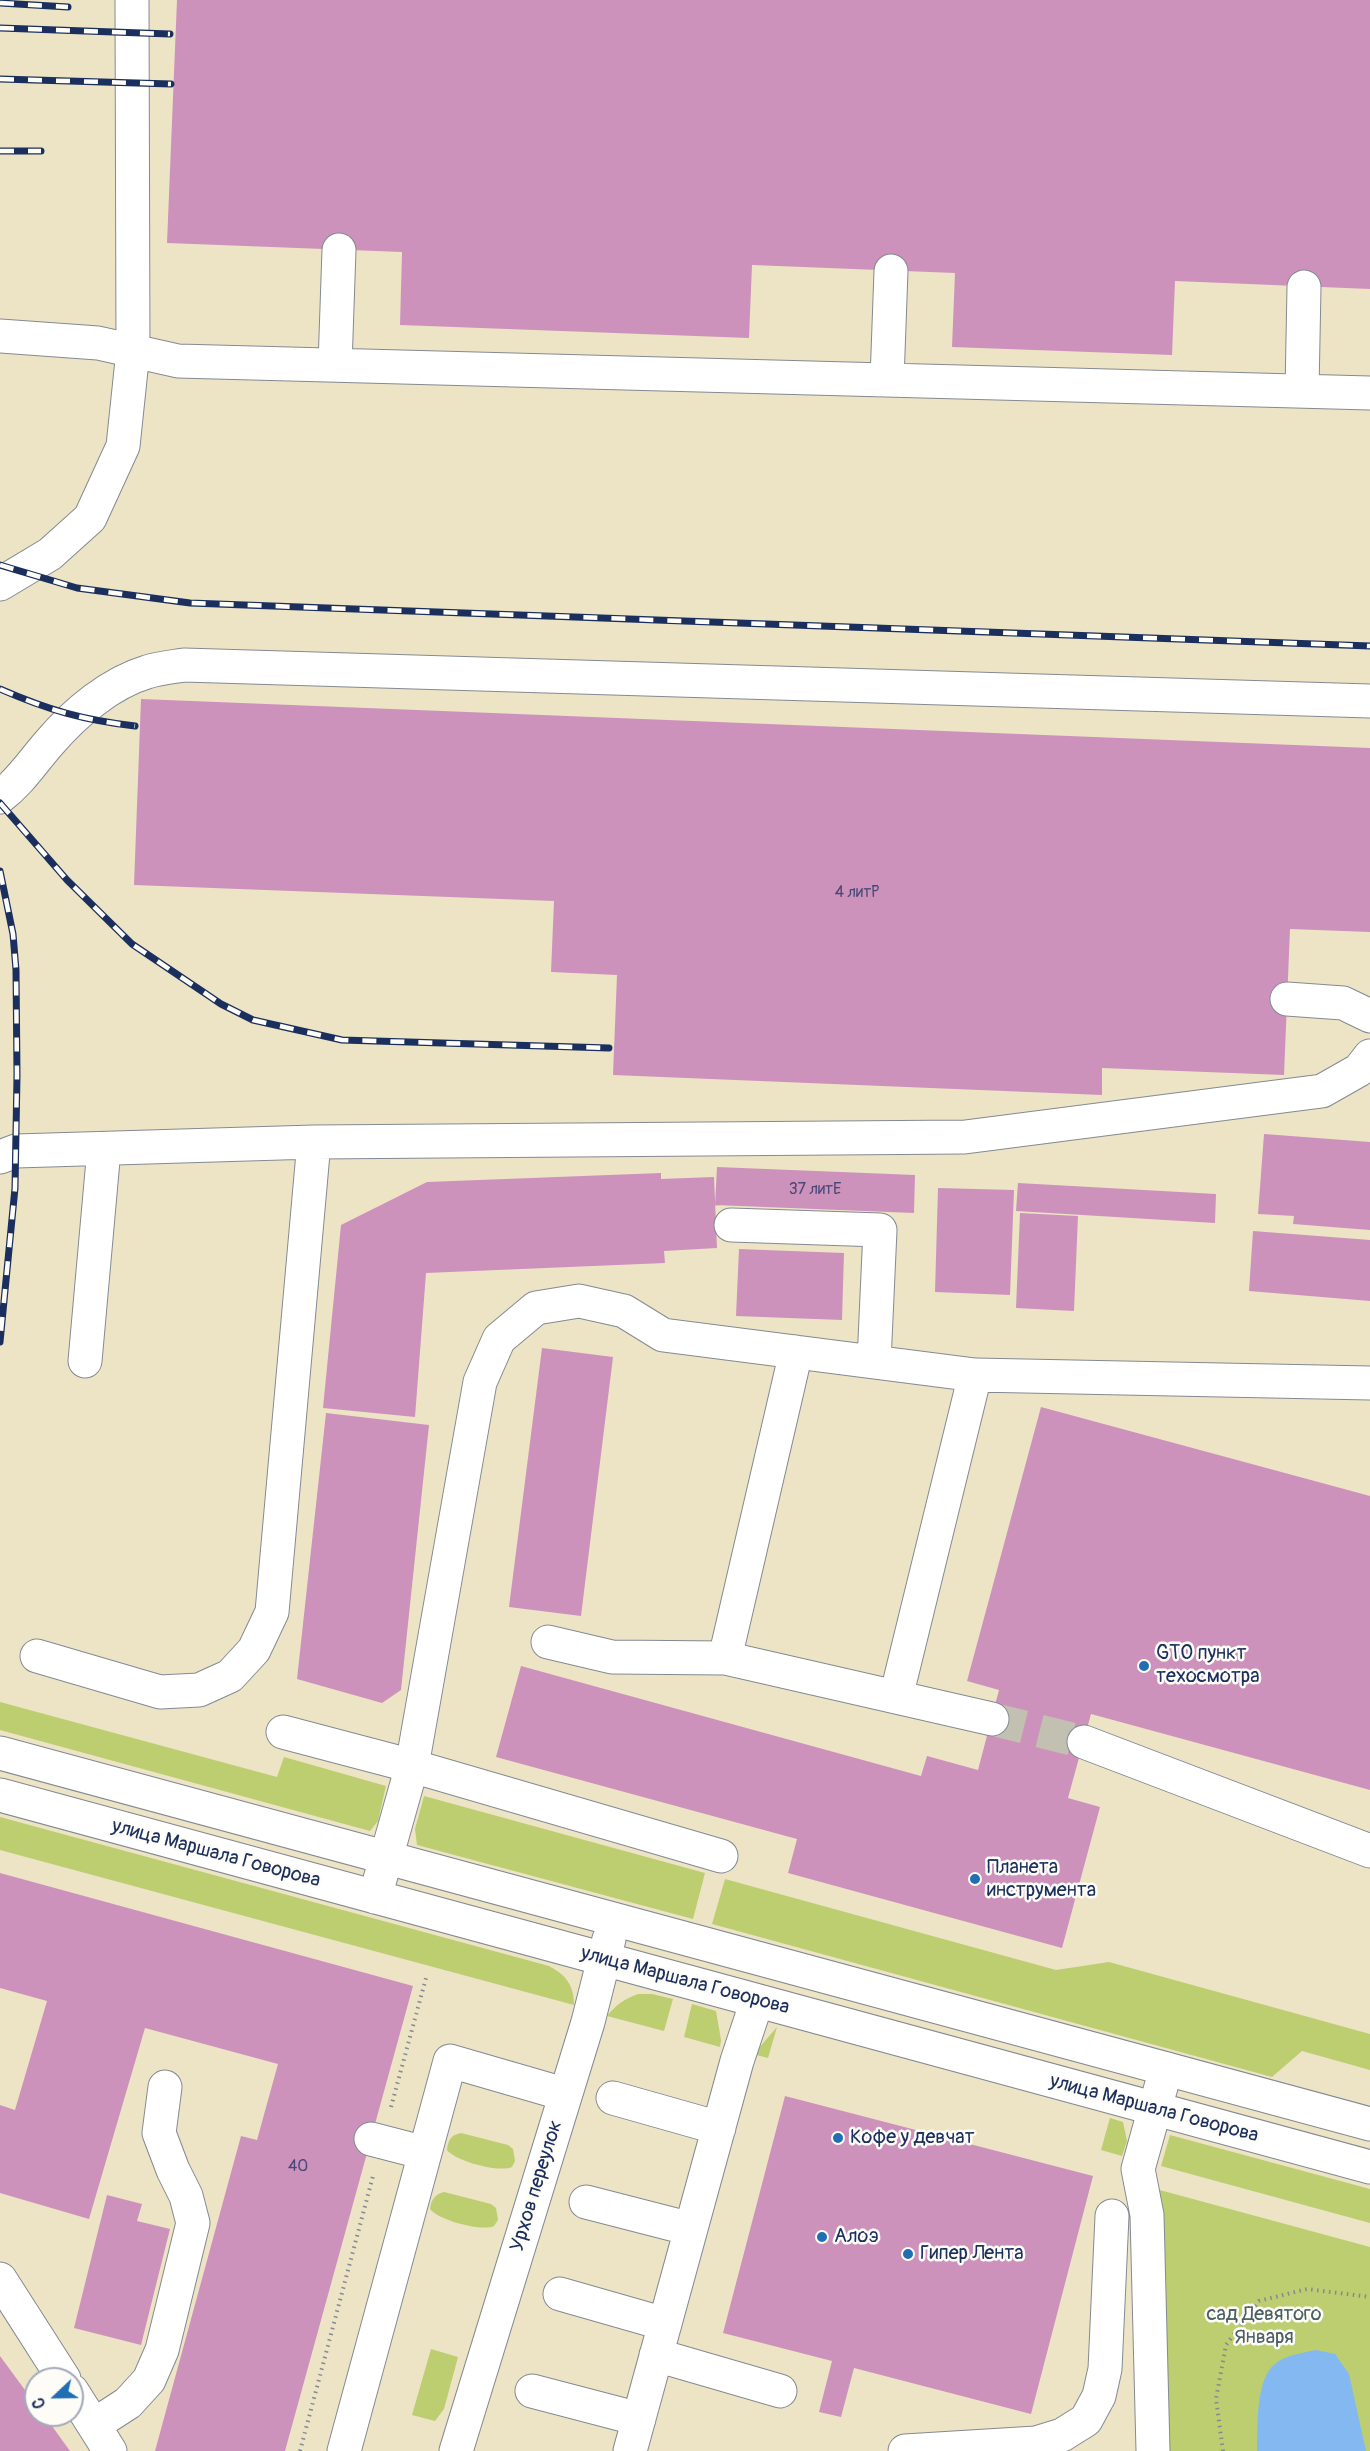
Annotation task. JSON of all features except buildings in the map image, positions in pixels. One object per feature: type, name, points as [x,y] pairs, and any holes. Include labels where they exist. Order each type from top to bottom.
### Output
[{"type":"street","points":[[0,584],[50,554],[90,518],[123,446],[133,351],[132,0]]},
{"type":"street","points":[[335,365],[339,250]]},
{"type":"street","points":[[887,380],[891,271]]},
{"type":"street","points":[[1302,392],[1304,286]]},
{"type":"street","points":[[0,336],[98,343],[178,361],[1370,393]]},
{"type":"street","points":[[0,797],[17,784],[49,742],[73,717],[111,688],[146,672],[184,665],[1370,700]]},
{"type":"street","points":[[1287,999],[1343,1003],[1370,1016]]},
{"type":"street","points":[[0,1157],[16,1151],[314,1142],[964,1137],[1322,1091],[1359,1070],[1370,1056]]},
{"type":"street","points":[[37,1656],[160,1692],[199,1690],[230,1676],[254,1650],[272,1612],[314,1142]]},
{"type":"street","points":[[84,1361],[104,1149]]},
{"type":"street","points":[[731,1225],[880,1230],[874,1362]]},
{"type":"street","points":[[375,1897],[412,1766],[480,1382],[499,1339],[536,1308],[579,1301],[624,1311],[663,1335],[975,1375],[1370,1383]]},
{"type":"street","points":[[725,1658],[796,1352]]},
{"type":"street","points":[[896,1697],[975,1375]]},
{"type":"street","points":[[548,1642],[612,1657],[725,1658],[992,1719]]},
{"type":"street","points":[[283,1732],[412,1766],[721,1856]]},
{"type":"street","points":[[1084,1742],[1370,1851]]},
{"type":"street","name":"улица Маршала Говорова","points":[[0,1753],[1370,2124]]},
{"type":"street","name":"улица Маршала Говорова","points":[[0,1795],[1370,2167]]},
{"type":"street","name":"Урхов переулок","points":[[460,2450],[564,2094],[588,2022],[613,1919]]},
{"type":"street","points":[[630,2451],[718,2128],[757,2001]]},
{"type":"street","points":[[344,2451],[450,2061],[564,2094]]},
{"type":"street","points":[[1153,2451],[1147,2215],[1138,2169],[1166,2069]]},
{"type":"street","points":[[84,2410],[102,2438],[128,2403],[149,2380],[162,2350],[193,2223],[186,2196],[159,2133],[165,2087]]},
{"type":"street","points":[[613,2098],[718,2128]]},
{"type":"street","points":[[376,2140],[425,2153]]},
{"type":"street","points":[[586,2202],[691,2229]]},
{"type":"street","points":[[906,2451],[1036,2443],[1062,2435],[1086,2420],[1099,2396],[1105,2369],[1113,2216]]},
{"type":"street","points":[[0,2279],[56,2367]]},
{"type":"street","points":[[560,2294],[665,2324]]},
{"type":"street","points":[[656,2355],[780,2391]]},
{"type":"street","points":[[531,2391],[639,2419]]},
{"type":"path","points":[[300,2451],[376,2140],[426,1978]]},
{"type":"path","points":[[1223,2451],[1216,2399],[1226,2346],[1259,2301],[1307,2289],[1370,2297]]},
{"type":"green space","points":[[0,1702],[277,1777],[284,1757],[386,1786],[378,1821],[370,1831],[0,1730]]},
{"type":"green space","points":[[424,1796],[705,1873],[693,1919],[417,1845],[415,1829]]},
{"type":"green space","points":[[0,1817],[549,1966],[568,1981],[574,2005],[0,1850]]},
{"type":"green space","points":[[725,1879],[1056,1970],[1109,1962],[1370,2034],[1370,2070],[1302,2051],[1272,2077],[712,1924]]},
{"type":"green space","points":[[638,1994],[652,1994],[673,1999],[664,2031],[607,2016],[621,2003]]},
{"type":"green space","points":[[692,2004],[716,2011],[720,2047],[684,2037]]},
{"type":"green space","points":[[777,2027],[768,2058],[756,2055],[758,2049]]},
{"type":"green space","points":[[1110,2118],[1123,2122],[1127,2141],[1122,2156],[1101,2150]]},
{"type":"green space","points":[[461,2133],[508,2145],[513,2149],[515,2161],[512,2167],[488,2167],[468,2162],[452,2154],[447,2150],[449,2141]]},
{"type":"green space","points":[[1170,2135],[1370,2189],[1370,2223],[1161,2166]]},
{"type":"green space","name":"сад Девятого Января","points":[[1156,2189],[1370,2247],[1370,2451],[1162,2451]]},
{"type":"green space","points":[[444,2192],[491,2204],[496,2208],[498,2220],[494,2226],[480,2227],[460,2224],[442,2217],[430,2209],[434,2198]]},
{"type":"green space","points":[[431,2349],[458,2357],[444,2409],[435,2421],[412,2415]]},
{"type":"water","points":[[1316,2350],[1335,2354],[1349,2374],[1366,2451],[1257,2451],[1259,2404],[1264,2381],[1269,2371],[1284,2358]]},
{"type":"tunnel","points":[[992,1719],[1084,1742]]},
{"type":"railway","points":[[0,3],[68,7]]},
{"type":"railway","points":[[0,28],[170,34]]},
{"type":"railway","points":[[0,79],[171,84]]},
{"type":"railway","points":[[0,151],[41,151]]},
{"type":"railway","points":[[0,565],[77,588],[190,603],[1370,646]]},
{"type":"railway","points":[[0,689],[66,713],[135,726]]},
{"type":"railway","points":[[0,803],[67,880],[132,944],[221,1004],[253,1020],[342,1040],[609,1048]]},
{"type":"railway","points":[[0,871],[13,934],[16,970],[17,1075],[15,1188],[0,1342]]},
{"type":"place","name":"GTO пункт техосмотра","points":[[1144,1666]]},
{"type":"place","name":"Планета инструмента","points":[[975,1879]]},
{"type":"place","name":"Кофе у девчат","points":[[838,2138]]},
{"type":"place","name":"Алоэ","points":[[822,2237]]},
{"type":"place","name":"Гипер Лента","points":[[908,2254]]}]
